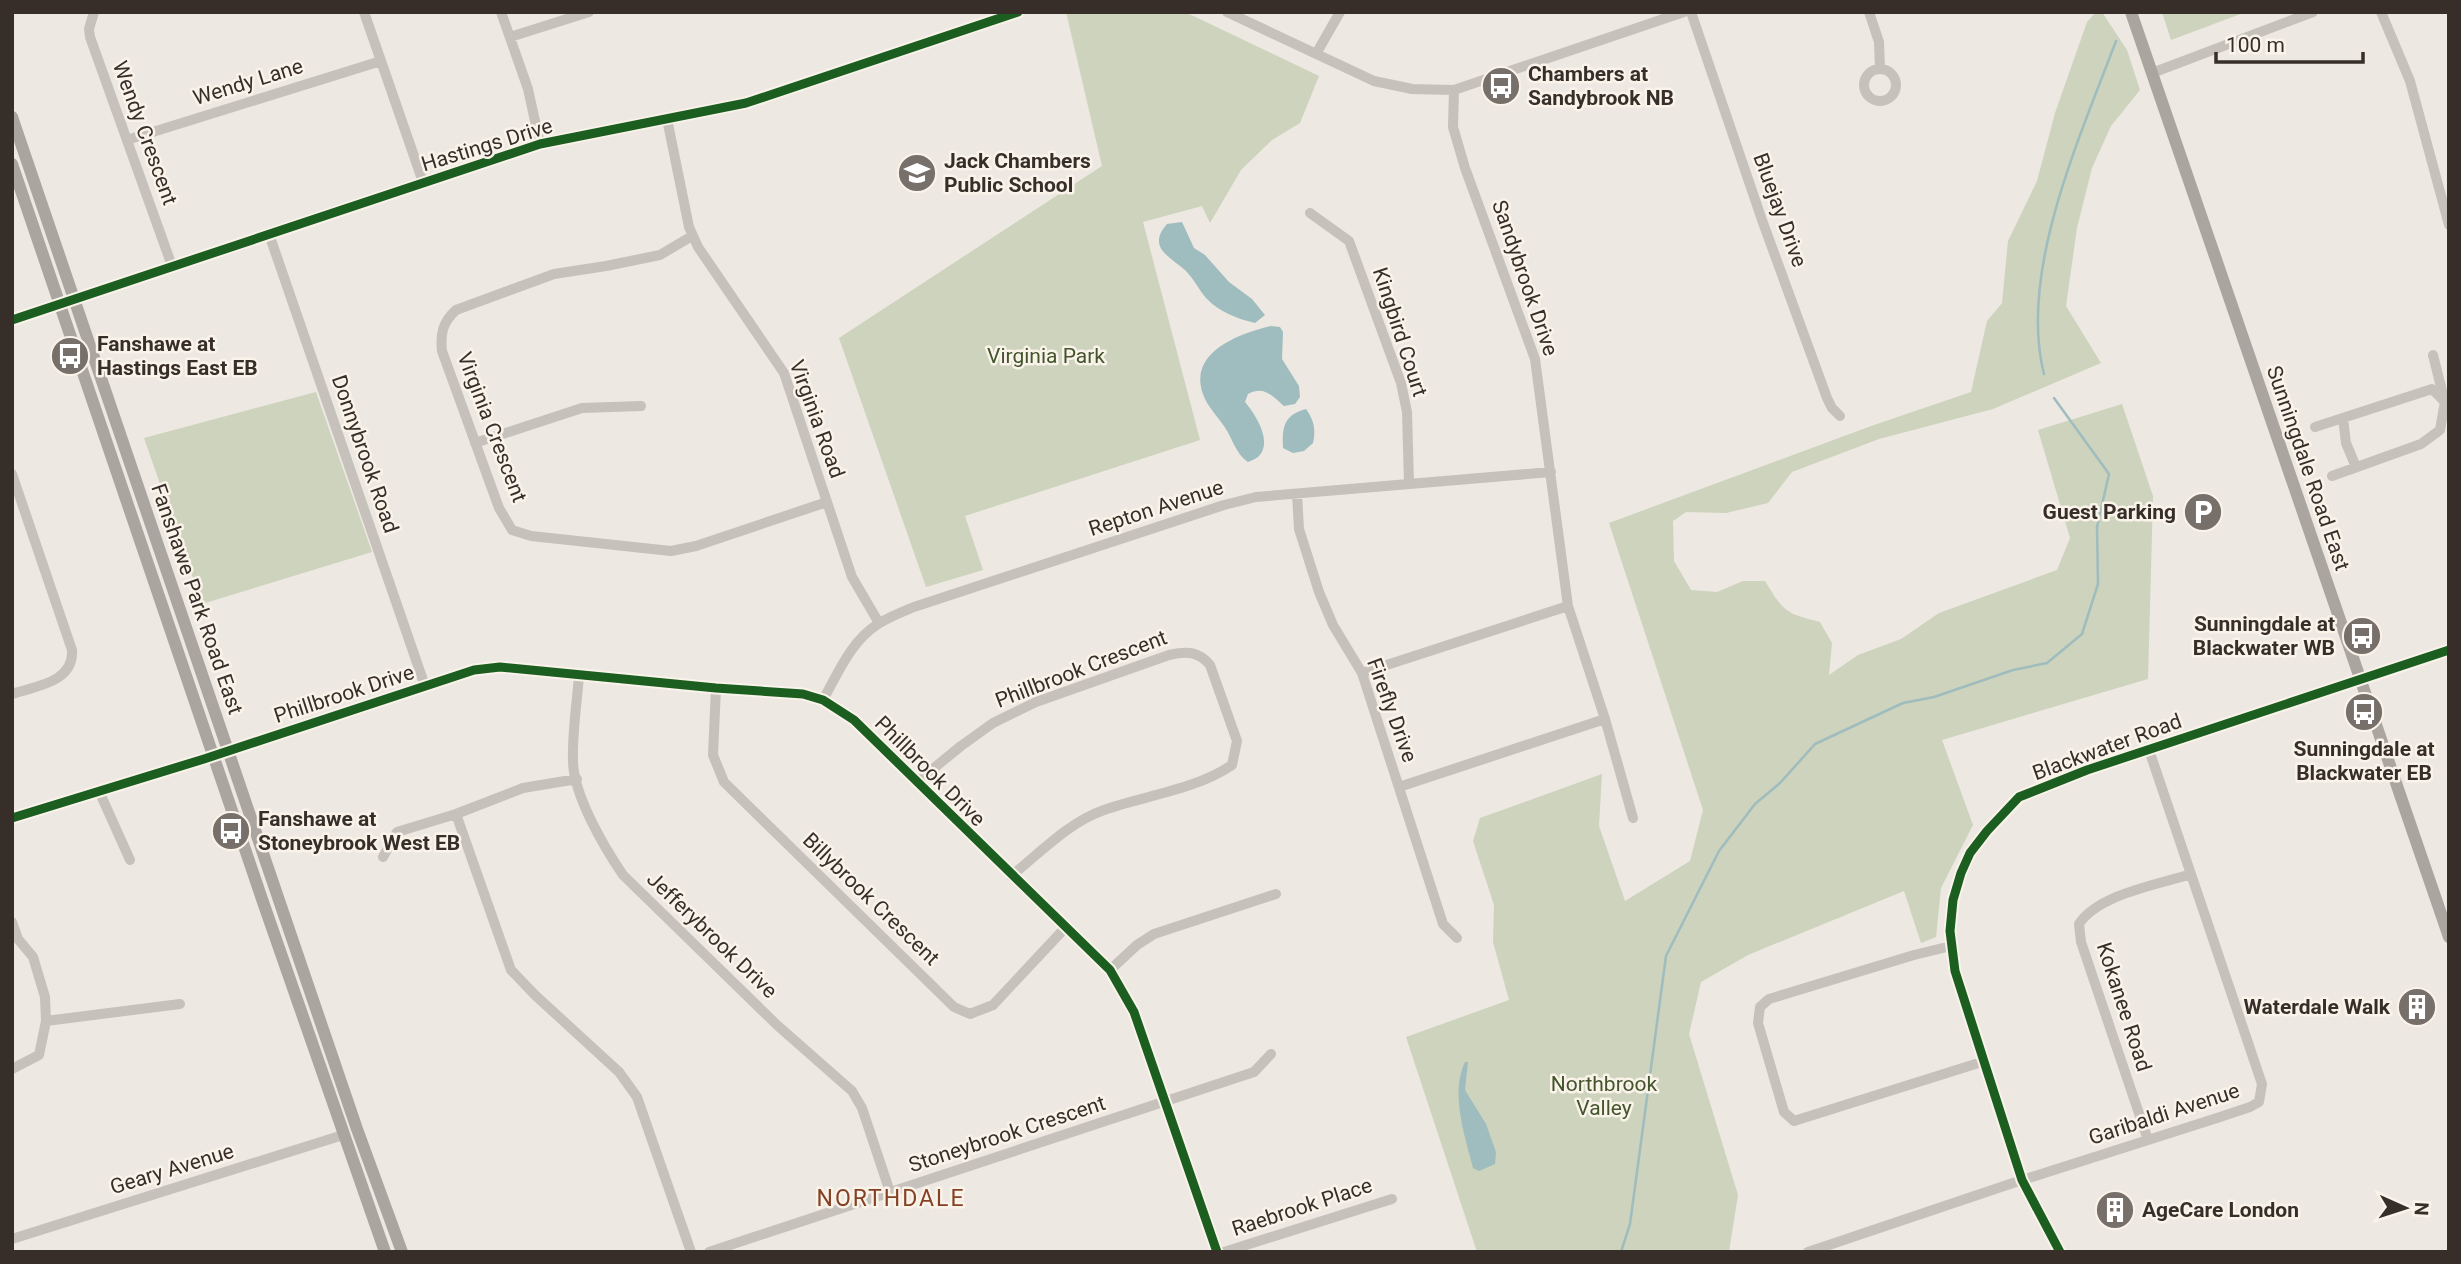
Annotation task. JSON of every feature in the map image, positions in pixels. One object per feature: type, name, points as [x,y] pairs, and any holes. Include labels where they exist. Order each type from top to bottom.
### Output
[{"type":"main road","name":"Sunningdale Road East","points":[[2131,12],[2449,937]]},
{"type":"main road","name":"Fanshawe Park Road East","points":[[12,117],[357,1129],[402,1252]]},
{"type":"main road","name":"Fanshawe Park Road East","points":[[12,164],[385,1252]]},
{"type":"street","name":"Wendy Crescent","points":[[94,12],[89,29],[90,37],[172,266]]},
{"type":"street","points":[[364,12],[423,182]]},
{"type":"street","points":[[502,12],[528,89],[540,144]]},
{"type":"street","points":[[510,37],[589,12]]},
{"type":"street","name":"Hastings Drive","points":[[12,320],[540,144],[746,103],[1018,12]]},
{"type":"street","points":[[1227,12],[1374,81],[1412,89],[1454,90],[1684,12]]},
{"type":"street","points":[[1316,54],[1340,12]]},
{"type":"street","name":"Bluejay Drive","points":[[1691,12],[1762,220],[1827,398],[1840,416]]},
{"type":"street","points":[[1869,12],[1879,42],[1880,69]]},
{"type":"street","points":[[2152,73],[2313,12]]},
{"type":"street","points":[[2381,12],[2410,81],[2449,225]]},
{"type":"street","name":"Wendy Lane","points":[[127,140],[381,61]]},
{"type":"street","name":"Sandybrook Drive","points":[[1454,90],[1453,127],[1462,158],[1535,359],[1568,606],[1605,719],[1633,818]]},
{"type":"street","name":"Virginia Road","points":[[667,119],[692,236],[783,373],[852,577],[878,623]]},
{"type":"street","name":"Kingbird Court","points":[[1310,214],[1349,241],[1401,383],[1407,412],[1409,484]]},
{"type":"street","name":"Donnybrook Road","points":[[269,234],[425,686]]},
{"type":"street","name":"Virginia Crescent","points":[[692,236],[660,255],[606,267],[554,274],[456,310],[445,320],[440,337],[442,351],[499,508],[512,530],[531,536],[671,551],[696,546],[827,502]]},
{"type":"street","points":[[2433,355],[2447,401],[2449,419]]},
{"type":"street","points":[[2315,427],[2431,389],[2447,401]]},
{"type":"street","points":[[2332,476],[2421,444],[2440,430],[2447,401]]},
{"type":"street","points":[[475,443],[582,408],[641,406]]},
{"type":"street","points":[[2343,418],[2346,443],[2356,467]]},
{"type":"street","name":"Repton Avenue","points":[[823,700],[847,656],[878,623],[914,607],[1224,505],[1256,497],[1551,472]]},
{"type":"street","points":[[12,474],[72,650],[72,657],[64,675],[57,680],[12,694]]},
{"type":"street","name":"Firefly Drive","points":[[1297,494],[1299,528],[1319,592],[1333,625],[1362,673],[1443,924],[1457,938]]},
{"type":"street","points":[[1362,673],[1568,606]]},
{"type":"street","name":"Blackwater Road","points":[[2060,1252],[2022,1180],[1955,971],[1950,931],[1953,900],[1970,853],[2019,797],[2087,770],[2449,650]]},
{"type":"street","name":"Phillbrook Crescent","points":[[919,781],[993,723],[1036,702],[1169,655],[1186,651],[1202,656],[1210,665],[1237,741],[1232,765],[1215,777],[1102,811],[1077,823],[1011,876]]},
{"type":"street","name":"Phillbrook Drive","points":[[213,756],[474,670],[500,667],[803,694],[823,700],[854,720],[919,781],[1011,876],[1110,970],[1134,1012],[1217,1252]]},
{"type":"street","name":"Jefferybrook Drive","points":[[579,675],[573,764],[591,821],[605,849],[623,875],[777,1025],[852,1091],[862,1108],[890,1192]]},
{"type":"street","name":"Billybrook Crescent","points":[[716,688],[713,755],[724,782],[954,1007],[970,1014],[993,1005],[1066,927]]},
{"type":"street","points":[[1399,787],[1605,719]]},
{"type":"street","name":"Garibaldi Avenue","points":[[1808,1252],[2259,1102],[2262,1084],[2148,750]]},
{"type":"street","points":[[12,818],[213,756]]},
{"type":"street","points":[[383,857],[397,832],[456,814],[523,788],[577,779]]},
{"type":"street","points":[[99,791],[130,860]]},
{"type":"street","points":[[456,814],[510,970],[619,1072],[637,1097],[691,1252]]},
{"type":"street","name":"Kokanee Road","points":[[2148,1140],[2081,942],[2079,924],[2087,913],[2111,899],[2191,874]]},
{"type":"street","points":[[1110,970],[1137,945],[1154,934],[1276,894]]},
{"type":"street","points":[[12,922],[15,940],[33,957],[45,997],[46,1021],[38,1055],[12,1069]]},
{"type":"street","points":[[1951,946],[1769,999],[1760,1007],[1758,1023],[1784,1112],[1794,1121],[1985,1061]]},
{"type":"street","points":[[46,1021],[180,1004]]},
{"type":"street","name":"Stoneybrook Crescent","points":[[709,1252],[1254,1072],[1271,1054]]},
{"type":"street","name":"Geary Avenue","points":[[12,1239],[343,1135]]},
{"type":"street","name":"Raebrook Place","points":[[1224,1252],[1392,1199]]},
{"type":"green space","name":"Virginia Park","points":[[1066,12],[1185,12],[1319,76],[1300,123],[1272,140],[1241,170],[1210,223],[1202,206],[1143,222],[1200,440],[965,516],[983,570],[926,587],[839,338],[1102,166]]},
{"type":"green space","name":"Northbrook Valley","points":[[2096,12],[2102,12],[2127,50],[2140,90],[2111,126],[2092,168],[2077,228],[2066,306],[2101,363],[1993,409],[1879,439],[1792,472],[1768,503],[1726,513],[1686,512],[1673,521],[1674,561],[1691,590],[1717,592],[1743,581],[1765,581],[1786,610],[1820,622],[1832,643],[1829,675],[1858,655],[1901,639],[1939,613],[2057,570],[2070,538],[2038,430],[2122,404],[2153,496],[2148,679],[1942,740],[1973,825],[1941,888],[1936,937],[1921,943],[1904,891],[1748,955],[1701,982],[1689,1034],[1738,1195],[1729,1252],[1477,1252],[1406,1037],[1509,1000],[1493,942],[1494,905],[1473,841],[1480,818],[1602,774],[1599,826],[1625,901],[1690,861],[1703,810],[1609,523],[1971,392],[1987,321],[2002,303],[2008,241],[2037,181],[2055,113],[2087,22]]},
{"type":"green space","points":[[2162,12],[2246,12],[2171,40]]},
{"type":"green space","points":[[316,392],[372,552],[202,604],[144,438]]},
{"type":"water","points":[[1182,222],[1194,248],[1205,255],[1229,282],[1252,299],[1265,315],[1255,323],[1223,311],[1206,298],[1192,277],[1163,251],[1159,240],[1161,232],[1167,224]]},
{"type":"water","points":[[1271,326],[1280,327],[1283,332],[1282,359],[1299,386],[1300,397],[1295,404],[1284,406],[1263,391],[1248,394],[1245,402],[1258,420],[1264,443],[1259,456],[1248,462],[1237,450],[1205,399],[1200,383],[1202,370],[1217,349],[1243,334]]},
{"type":"water","points":[[1306,409],[1314,425],[1313,443],[1304,451],[1293,453],[1283,448],[1284,428],[1289,418]]},
{"type":"water","points":[[1465,1062],[1468,1062],[1465,1090],[1486,1124],[1496,1152],[1495,1164],[1479,1171],[1473,1168],[1460,1115],[1459,1088]]},
{"type":"waterway","points":[[2044,374],[2038,334],[2039,292],[2046,249],[2071,162],[2116,41]]},
{"type":"waterway","points":[[1621,1252],[1630,1224],[1666,956],[1719,851],[1755,804],[1780,783],[1815,744],[1903,703],[1934,697],[2013,670],[2047,663],[2082,634],[2098,584],[2097,527],[2109,474],[2054,398]]},
{"type":"cycle path","points":[[12,320],[540,144],[746,103],[1018,12]]},
{"type":"cycle path","points":[[2060,1252],[2022,1180],[1955,971],[1950,931],[1953,900],[1970,853],[2019,797],[2087,770],[2449,650]]},
{"type":"cycle path","points":[[12,818],[204,759],[474,670],[500,667],[803,694],[823,700],[854,720],[1110,970],[1134,1012],[1217,1252]]},
{"type":"place","name":"Chambers at Sandybrook NB","points":[[1501,86]]},
{"type":"place","name":"Jack Chambers Public School","points":[[917,173]]},
{"type":"place","name":"Fanshawe at Hastings East EB","points":[[70,356]]},
{"type":"place","name":"Guest Parking","points":[[2203,512]]},
{"type":"place","name":"Sunningdale at Blackwater WB","points":[[2362,636]]},
{"type":"place","name":"Sunningdale at Blackwater EB","points":[[2364,712]]},
{"type":"place","name":"Fanshawe at Stoneybrook West EB","points":[[231,831]]},
{"type":"place","name":"Waterdale Walk","points":[[2417,1007]]},
{"type":"place","name":"AgeCare London","points":[[2115,1210]]},
{"type":"district","name":"NORTHDALE","points":[[891,1198]]}]
